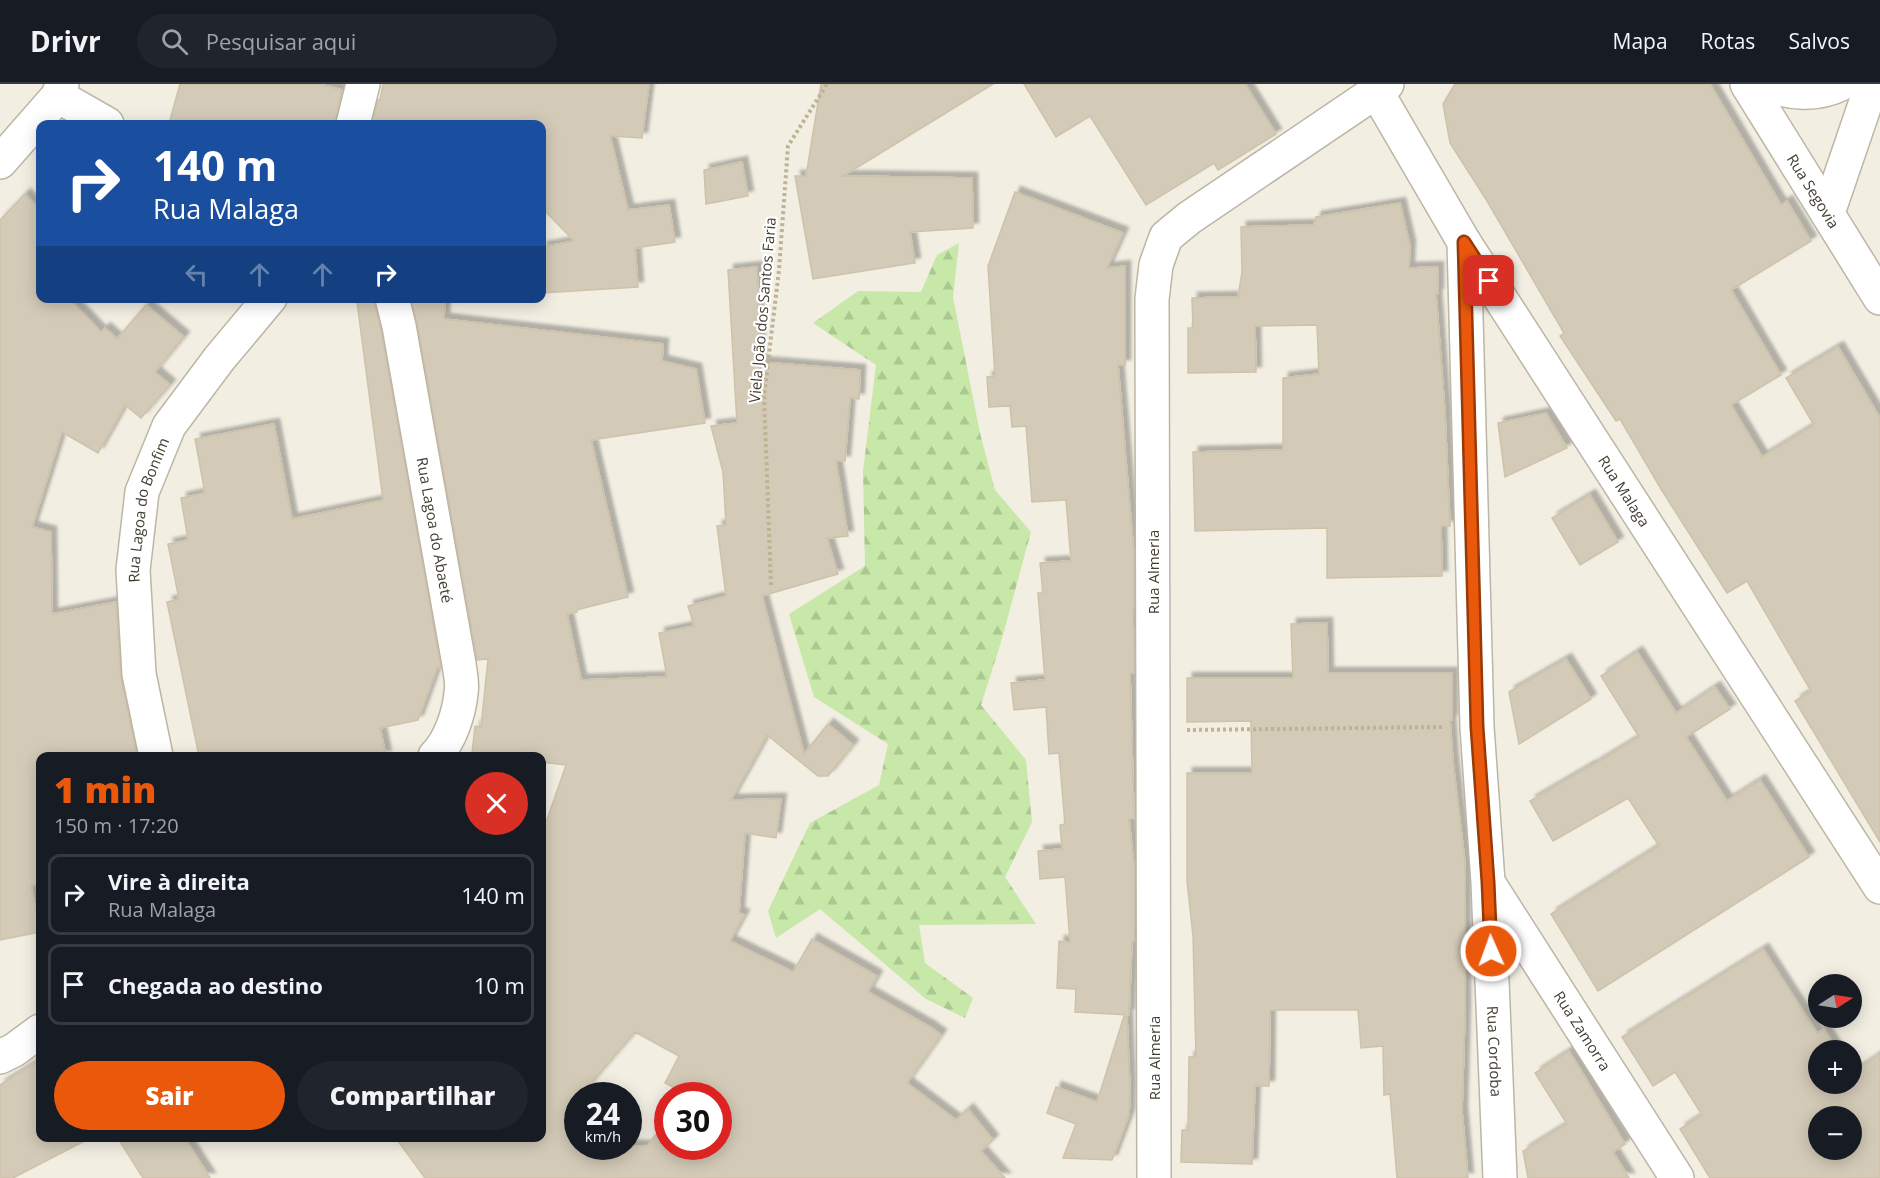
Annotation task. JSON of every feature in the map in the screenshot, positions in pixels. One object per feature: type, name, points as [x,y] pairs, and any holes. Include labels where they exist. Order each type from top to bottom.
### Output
[{"type":"street","points":[[354,120],[363,84]]},
{"type":"street","name":"Rua Segovia","points":[[1746,84],[1880,298]]},
{"type":"street","points":[[1765,84],[1804,93],[1833,88],[1841,84]]},
{"type":"street","points":[[1828,213],[1872,84]]},
{"type":"street","name":"Rua Malaga","points":[[1381,88],[1464,242],[1880,887]]},
{"type":"street","name":"Rua Almeria","points":[[1154,1178],[1152,299],[1156,265],[1166,237],[1173,231],[1381,88]]},
{"type":"street","points":[[0,162],[60,90],[101,120]]},
{"type":"street","name":"Rua Cordoba","points":[[1464,242],[1477,727],[1488,882],[1500,1178]]},
{"type":"street","name":"Rua Lagoa do Bonfim","points":[[155,752],[140,674],[133,570],[142,492],[169,426],[219,358],[266,303]]},
{"type":"street","name":"Rua Lagoa do Abaeté","points":[[393,303],[453,629],[462,692],[456,719],[439,752]]},
{"type":"street","name":"Rua Zamorra","points":[[1488,882],[1677,1178]]},
{"type":"street","points":[[0,1057],[36,1034]]},
{"type":"path","name":"Viela João dos Santos Faria","points":[[771,585],[764,396],[779,270],[788,146],[826,84]]},
{"type":"path","points":[[1153,731],[1477,727]]},
{"type":"green space","points":[[959,243],[953,297],[980,433],[995,490],[1031,532],[981,705],[1026,760],[1032,822],[1005,877],[1036,924],[919,925],[925,963],[973,998],[965,1018],[926,999],[820,909],[776,938],[768,911],[810,823],[879,785],[888,744],[814,697],[789,614],[865,566],[863,471],[876,365],[813,323],[858,291],[921,292],[937,255]]},
{"type":"building","points":[[180,84],[320,84],[342,90],[336,120],[170,120]]},
{"type":"building","points":[[383,84],[649,84],[642,138],[610,136],[628,210],[669,205],[675,242],[635,248],[638,287],[546,293],[546,246],[574,241],[546,212],[546,120],[373,120],[378,100],[380,100]]},
{"type":"building","points":[[821,84],[993,84],[843,176],[972,178],[973,228],[910,232],[915,263],[813,279],[795,176],[806,176]]},
{"type":"building","points":[[1024,84],[1245,84],[1276,134],[1218,170],[1214,163],[1146,205],[1090,116],[1056,137]]},
{"type":"building","points":[[1455,84],[1710,84],[1781,205],[1787,201],[1811,241],[1731,290],[1781,375],[1731,405],[1762,457],[1814,425],[1786,378],[1838,347],[1880,418],[1880,842],[1795,701],[1811,691],[1747,581],[1727,593],[1620,419],[1616,421],[1560,336],[1564,333],[1487,201],[1450,143],[1443,104]]},
{"type":"building","points":[[742,162],[748,196],[706,204],[704,170]]},
{"type":"building","points":[[1015,192],[1123,233],[1107,268],[1125,266],[1125,365],[1118,365],[1134,557],[1134,673],[1130,673],[1134,818],[1129,819],[1134,867],[1134,941],[1132,941],[1129,1015],[1075,1012],[1076,989],[1057,988],[1059,941],[1070,942],[1065,877],[1040,879],[1038,851],[1062,849],[1060,825],[1065,824],[1059,753],[1049,754],[1046,707],[1014,710],[1011,683],[1045,680],[1038,593],[1043,593],[1040,563],[1071,561],[1066,500],[1032,502],[1026,426],[1012,427],[1010,406],[989,407],[987,377],[995,376],[988,266]]},
{"type":"building","points":[[25,194],[36,206],[36,303],[73,303],[101,332],[105,328],[117,339],[146,305],[184,337],[155,372],[170,385],[141,418],[125,405],[98,453],[62,432],[32,527],[51,532],[52,614],[116,602],[121,678],[136,752],[36,752],[36,884],[31,886],[36,912],[36,933],[0,940],[0,220]]},
{"type":"building","points":[[1400,203],[1410,246],[1409,268],[1438,267],[1438,294],[1436,294],[1445,413],[1450,526],[1441,526],[1442,576],[1327,578],[1327,528],[1195,531],[1193,452],[1283,450],[1283,378],[1319,374],[1317,325],[1255,326],[1256,372],[1188,373],[1188,328],[1193,328],[1192,298],[1238,297],[1242,272],[1241,227],[1314,225],[1316,217]]},
{"type":"building","points":[[757,267],[760,362],[860,370],[859,399],[850,398],[845,461],[836,461],[848,536],[827,538],[838,574],[762,596],[804,754],[828,724],[853,745],[828,776],[818,776],[767,735],[731,800],[781,799],[776,838],[745,833],[739,913],[744,915],[730,941],[793,972],[812,939],[877,976],[868,992],[941,1035],[907,1083],[956,1120],[968,1109],[993,1140],[981,1151],[1005,1178],[425,1178],[399,1142],[546,1142],[546,822],[566,765],[546,762],[546,752],[472,752],[475,726],[481,727],[488,659],[477,660],[412,303],[445,303],[444,319],[663,344],[662,361],[696,369],[705,423],[591,440],[628,597],[567,614],[581,680],[667,677],[659,633],[694,626],[688,606],[726,596],[717,526],[726,525],[723,472],[711,426],[737,423],[728,270]],"holes":[[[635,1032],[679,1056],[666,1082],[732,1082],[732,1160],[654,1160],[654,1137],[647,1146],[642,1146],[642,1160],[564,1160],[564,1082],[592,1082]]]},
{"type":"building","points":[[357,303],[375,303],[381,330],[441,667],[437,668],[418,720],[380,728],[385,752],[198,752],[167,602],[179,599],[168,544],[188,540],[181,498],[205,493],[195,439],[274,424],[292,519],[383,500]]},
{"type":"building","points":[[1546,413],[1567,448],[1505,477],[1498,423]]},
{"type":"building","points":[[1590,495],[1618,542],[1580,565],[1552,518]]},
{"type":"building","points":[[1327,623],[1328,673],[1452,673],[1452,720],[1450,720],[1465,863],[1465,1012],[1462,1111],[1468,1178],[1397,1178],[1390,1094],[1384,1095],[1383,1046],[1361,1048],[1358,1010],[1270,1010],[1269,1086],[1255,1086],[1252,1164],[1181,1162],[1182,1130],[1188,1130],[1189,1057],[1196,1057],[1193,936],[1187,881],[1187,773],[1252,773],[1251,721],[1187,722],[1187,678],[1293,678],[1291,624]]},
{"type":"building","points":[[1637,652],[1676,713],[1715,687],[1730,709],[1686,737],[1727,801],[1760,780],[1809,857],[1598,991],[1551,914],[1659,846],[1628,798],[1553,841],[1530,801],[1639,737],[1601,676]]},
{"type":"building","points":[[1566,659],[1591,699],[1519,744],[1509,692]]},
{"type":"building","points":[[1763,949],[1808,1019],[1808,1028],[1814,1028],[1817,1033],[1824,1029],[1831,1040],[1808,1040],[1808,1094],[1862,1094],[1862,1066],[1880,1054],[1880,1178],[1710,1178],[1680,1129],[1702,1115],[1675,1072],[1653,1086],[1622,1037]]},
{"type":"building","points":[[1124,1016],[1127,1017],[1129,1115],[1112,1160],[1063,1158],[1076,1124],[1047,1113],[1056,1087],[1097,1102]]},
{"type":"building","points":[[1569,1051],[1625,1144],[1613,1152],[1629,1178],[1528,1178],[1523,1151],[1567,1124],[1535,1073]]},
{"type":"building","points":[[36,1062],[36,1142],[82,1142],[13,1178],[0,1178],[0,1085]]},
{"type":"building","points":[[120,1142],[187,1142],[210,1178],[143,1178]]},
{"type":"route","points":[[1489,281],[1464,242],[1477,727],[1491,951]]}]
